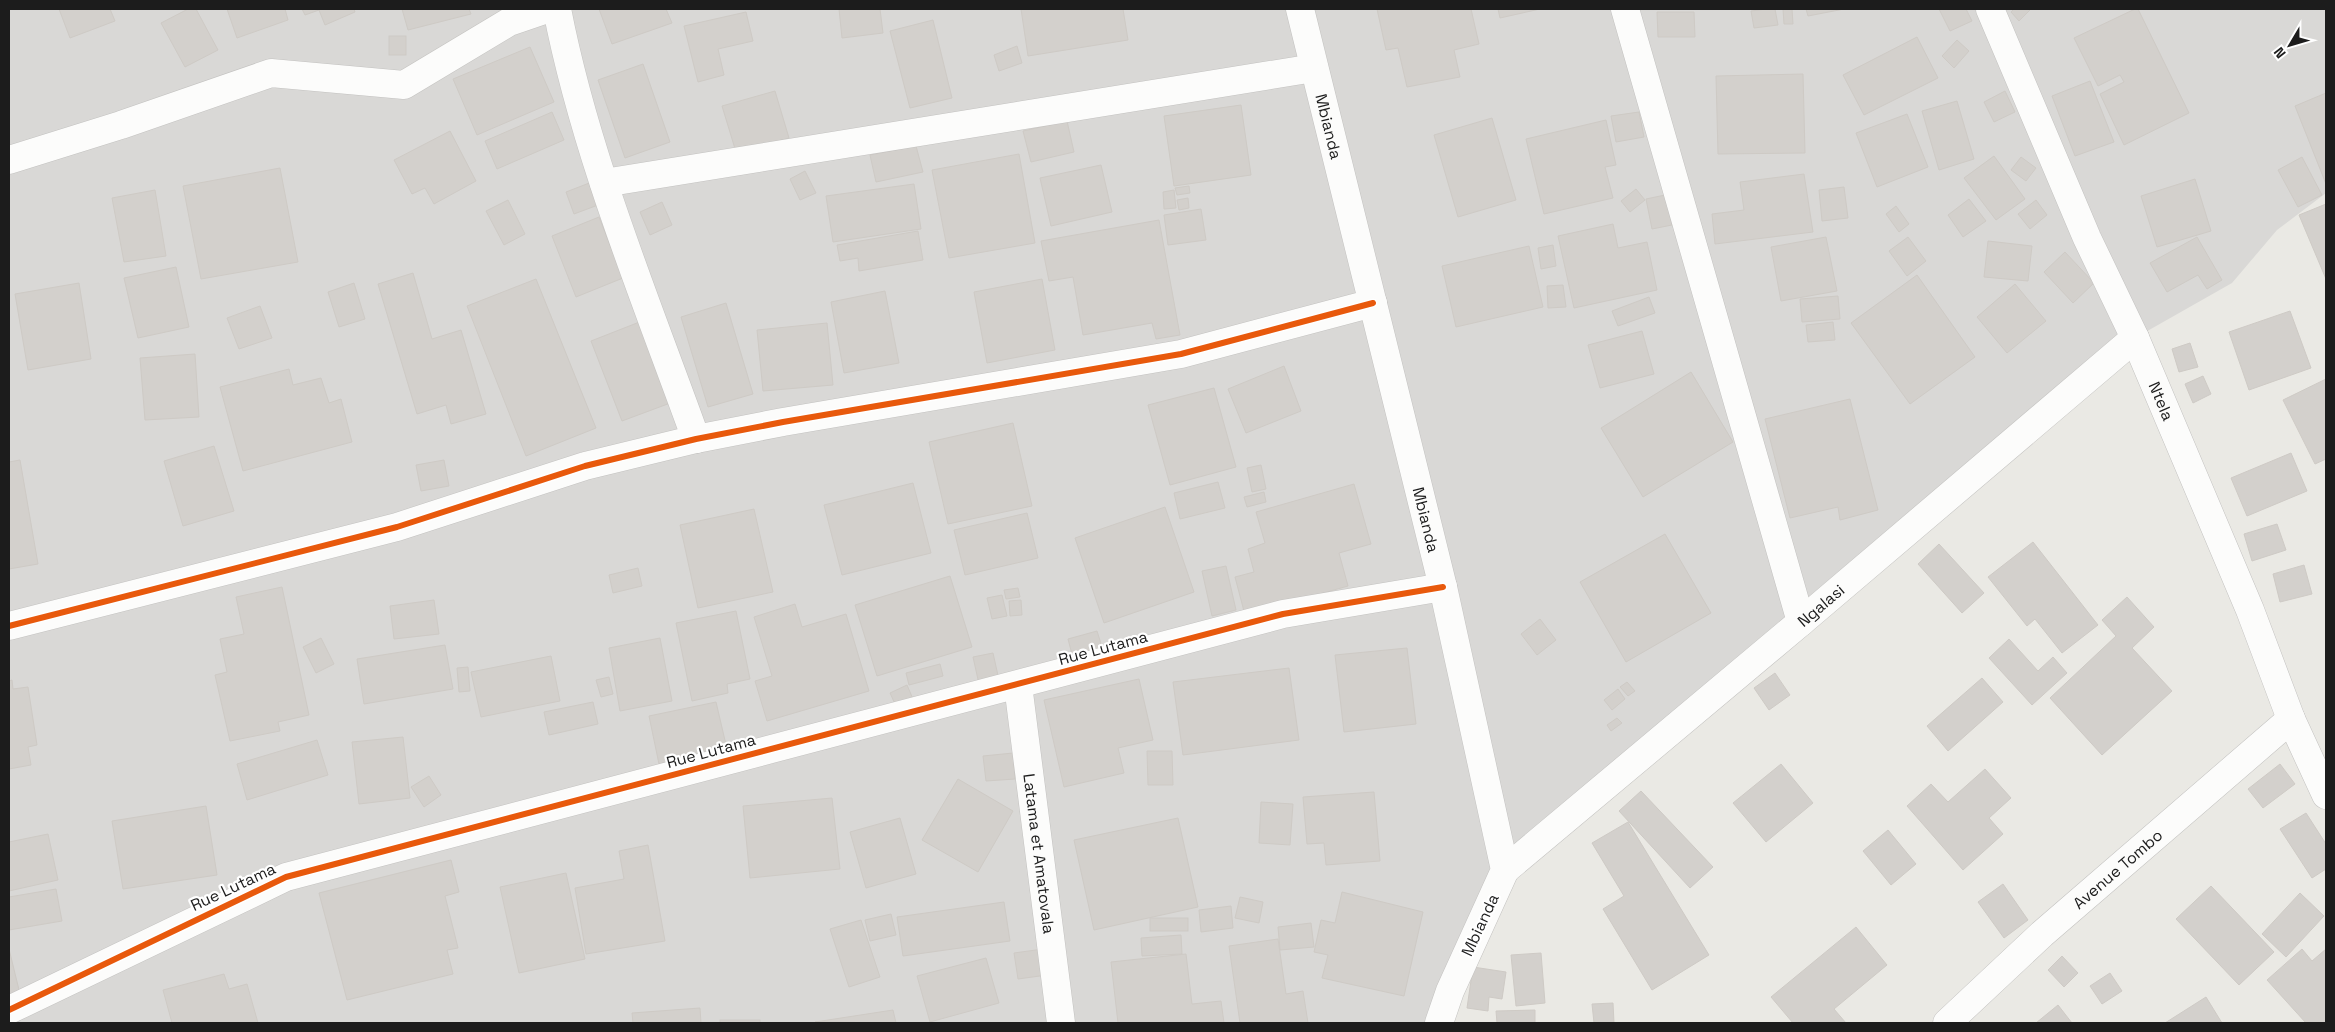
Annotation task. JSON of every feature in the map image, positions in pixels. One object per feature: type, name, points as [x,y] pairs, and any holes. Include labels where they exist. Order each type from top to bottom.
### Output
[{"type":"street","points":[[9,160],[121,125],[271,73],[404,85],[509,22],[547,9]]},
{"type":"street","points":[[557,9],[563,40],[604,183],[696,439]]},
{"type":"street","name":"Mbianda","points":[[1300,9],[1443,586],[1505,870],[1450,991],[1439,1023]]},
{"type":"street","points":[[1626,9],[1801,622]]},
{"type":"street","name":"Ntela","points":[[1990,9],[2087,238],[2134,338],[2250,610],[2291,719],[2326,796]]},
{"type":"street","points":[[604,183],[1314,68]]},
{"type":"street","points":[[9,626],[396,527],[585,466],[696,439],[783,422],[1181,354],[1373,303]]},
{"type":"street","name":"Ngalasi","points":[[1505,870],[1801,622],[2134,338]]},
{"type":"street","name":"Rue Lutama","points":[[9,1010],[286,877],[1283,614],[1443,586]]},
{"type":"street","name":"Latama et Amatovala","points":[[1018,685],[1061,1023]]},
{"type":"street","name":"Avenue Tombo","points":[[1947,1023],[2042,934],[2291,719]]},
{"type":"shaded area","points":[[9,9],[2326,9],[2326,193],[2277,230],[2232,283],[2135,338],[1505,870],[1439,1023],[9,1023]]},
{"type":"building","points":[[59,9],[110,9],[115,21],[70,38]]},
{"type":"building","points":[[188,9],[196,9],[218,50],[185,67],[161,23]]},
{"type":"building","points":[[227,9],[285,9],[288,20],[237,38]]},
{"type":"building","points":[[302,9],[354,9],[355,12],[325,25],[319,10],[305,15]]},
{"type":"building","points":[[402,9],[469,9],[471,14],[408,30]]},
{"type":"building","points":[[599,9],[666,9],[672,23],[612,44]]},
{"type":"building","points":[[839,9],[880,9],[883,33],[842,38]]},
{"type":"building","points":[[1021,9],[1123,9],[1128,40],[1028,56]]},
{"type":"building","points":[[1377,9],[1471,9],[1479,44],[1454,50],[1460,77],[1407,87],[1398,48],[1386,50]]},
{"type":"building","points":[[1498,9],[1540,9],[1500,18]]},
{"type":"building","points":[[1775,9],[1778,25],[1754,28],[1751,11]]},
{"type":"building","points":[[1783,9],[1792,9],[1793,24],[1784,24]]},
{"type":"building","points":[[1806,9],[1844,9],[1808,16]]},
{"type":"building","points":[[1939,9],[1966,9],[1972,21],[1950,31]]},
{"type":"building","points":[[2014,9],[2031,9],[2019,21],[2011,12]]},
{"type":"building","points":[[2138,9],[2189,113],[2124,145],[2100,94],[2124,82],[2120,75],[2098,86],[2074,38]]},
{"type":"building","points":[[746,12],[753,41],[718,49],[724,75],[698,82],[684,26]]},
{"type":"building","points":[[1657,12],[1694,12],[1695,37],[1658,37]]},
{"type":"building","points":[[933,20],[952,98],[910,108],[890,31]]},
{"type":"building","points":[[389,36],[406,36],[406,55],[389,55]]},
{"type":"building","points":[[1917,37],[1938,78],[1864,115],[1843,75]]},
{"type":"building","points":[[1957,40],[1969,51],[1954,68],[1942,56]]},
{"type":"building","points":[[1017,46],[1022,63],[999,71],[994,55]]},
{"type":"building","points":[[530,47],[554,102],[477,135],[453,79]]},
{"type":"building","points":[[643,64],[670,142],[625,158],[598,80]]},
{"type":"building","points":[[1803,74],[1805,153],[1718,154],[1716,76]]},
{"type":"building","points":[[2090,81],[2114,142],[2075,156],[2052,96]]},
{"type":"building","points":[[775,91],[789,138],[736,152],[722,106]]},
{"type":"building","points":[[2005,91],[2015,112],[1994,122],[1984,102]]},
{"type":"building","points":[[2326,93],[2326,184],[2295,106]]},
{"type":"building","points":[[1957,101],[1974,159],[1939,170],[1922,111]]},
{"type":"building","points":[[1241,105],[1251,175],[1174,186],[1164,116]]},
{"type":"building","points":[[552,112],[564,140],[497,169],[485,141]]},
{"type":"building","points":[[1639,112],[1644,137],[1616,142],[1611,116]]},
{"type":"building","points":[[1907,114],[1928,167],[1877,187],[1856,133]]},
{"type":"building","points":[[1492,118],[1516,200],[1458,217],[1434,135]]},
{"type":"building","points":[[1606,120],[1616,165],[1605,167],[1613,198],[1544,214],[1526,139]]},
{"type":"building","points":[[1067,121],[1074,152],[1031,162],[1023,131]]},
{"type":"building","points":[[450,131],[476,181],[434,204],[425,188],[412,194],[394,160]]},
{"type":"building","points":[[916,146],[923,172],[876,182],[870,155]]},
{"type":"building","points":[[1019,154],[1035,243],[949,258],[932,170]]},
{"type":"building","points":[[1994,156],[2025,199],[1996,220],[1964,178]]},
{"type":"building","points":[[2021,157],[2036,168],[2026,181],[2011,170]]},
{"type":"building","points":[[2302,157],[2322,195],[2298,207],[2278,170]]},
{"type":"building","points":[[1101,165],[1112,212],[1051,226],[1040,178]]},
{"type":"building","points":[[280,168],[298,262],[201,279],[183,186]]},
{"type":"building","points":[[805,171],[816,193],[800,200],[790,179]]},
{"type":"building","points":[[1804,174],[1813,232],[1715,244],[1712,214],[1744,210],[1740,182]]},
{"type":"building","points":[[2195,179],[2211,231],[2157,247],[2141,196]]},
{"type":"building","points":[[597,180],[606,202],[574,214],[566,192]]},
{"type":"building","points":[[914,184],[921,229],[833,242],[826,196]]},
{"type":"building","points":[[1189,186],[1190,193],[1177,195],[1175,188]]},
{"type":"building","points":[[1844,187],[1848,218],[1822,221],[1819,190]]},
{"type":"building","points":[[1636,189],[1645,200],[1630,212],[1621,201]]},
{"type":"building","points":[[155,190],[166,256],[124,262],[112,198]]},
{"type":"building","points":[[1174,190],[1176,208],[1164,209],[1163,192]]},
{"type":"building","points":[[1665,195],[1672,225],[1652,229],[1646,199]]},
{"type":"building","points":[[1188,198],[1189,208],[1179,210],[1177,200]]},
{"type":"building","points":[[1969,199],[1986,221],[1963,237],[1948,215]]},
{"type":"building","points":[[508,200],[525,234],[504,245],[486,211]]},
{"type":"building","points":[[2036,200],[2047,215],[2030,229],[2018,214]]},
{"type":"building","points":[[662,202],[672,225],[650,235],[640,212]]},
{"type":"building","points":[[2326,204],[2326,279],[2299,215]]},
{"type":"building","points":[[1896,206],[1909,224],[1899,232],[1886,214]]},
{"type":"building","points":[[1201,209],[1206,240],[1168,245],[1164,215]]},
{"type":"building","points":[[599,217],[623,278],[576,297],[552,236]]},
{"type":"building","points":[[1159,220],[1180,335],[1156,339],[1152,323],[1083,335],[1073,277],[1049,281],[1041,241]]},
{"type":"building","points":[[1613,224],[1618,248],[1647,242],[1657,290],[1574,308],[1558,236]]},
{"type":"building","points":[[918,231],[923,260],[859,271],[858,258],[840,261],[837,245]]},
{"type":"building","points":[[1826,237],[1837,291],[1781,301],[1771,247]]},
{"type":"building","points":[[1908,237],[1926,261],[1907,276],[1889,251]]},
{"type":"building","points":[[2197,237],[2222,280],[2207,289],[2198,275],[2167,292],[2150,263]]},
{"type":"building","points":[[1988,241],[2032,246],[2028,281],[1984,277]]},
{"type":"building","points":[[1553,245],[1556,266],[1541,269],[1538,248]]},
{"type":"building","points":[[1529,246],[1543,307],[1456,327],[1442,266]]},
{"type":"building","points":[[2065,252],[2094,283],[2073,303],[2044,272]]},
{"type":"building","points":[[176,267],[189,327],[138,338],[124,278]]},
{"type":"building","points":[[413,273],[432,339],[461,330],[486,414],[451,424],[446,405],[417,414],[378,284]]},
{"type":"building","points":[[1917,275],[1975,357],[1910,404],[1851,323]]},
{"type":"building","points":[[536,279],[596,428],[526,456],[467,306]]},
{"type":"building","points":[[1042,279],[1055,350],[987,363],[974,292]]},
{"type":"building","points":[[79,283],[91,359],[28,370],[15,294]]},
{"type":"building","points":[[354,283],[365,319],[339,327],[328,292]]},
{"type":"building","points":[[2015,284],[2046,321],[2007,353],[1977,317]]},
{"type":"building","points":[[1563,285],[1566,307],[1548,308],[1547,286]]},
{"type":"building","points":[[885,291],[899,363],[844,373],[831,302]]},
{"type":"building","points":[[1838,296],[1840,319],[1802,322],[1800,299]]},
{"type":"building","points":[[1649,297],[1655,313],[1618,326],[1612,311]]},
{"type":"building","points":[[726,303],[753,394],[708,407],[681,317]]},
{"type":"building","points":[[260,306],[272,338],[239,349],[227,318]]},
{"type":"building","points":[[2290,311],[2311,368],[2249,390],[2229,332]]},
{"type":"building","points":[[642,321],[673,402],[622,421],[591,341]]},
{"type":"building","points":[[1833,322],[1835,340],[1808,342],[1806,325]]},
{"type":"building","points":[[827,323],[833,385],[763,391],[757,330]]},
{"type":"building","points":[[1642,331],[1654,374],[1600,388],[1588,345]]},
{"type":"building","points":[[2190,343],[2198,367],[2179,372],[2172,349]]},
{"type":"building","points":[[195,354],[199,417],[145,420],[140,358]]},
{"type":"building","points":[[1284,366],[1301,411],[1246,433],[1228,389]]},
{"type":"building","points":[[289,369],[293,385],[321,378],[329,403],[341,399],[352,442],[243,471],[220,387]]},
{"type":"building","points":[[1691,372],[1733,442],[1643,497],[1601,428]]},
{"type":"building","points":[[2203,376],[2211,394],[2193,403],[2185,384]]},
{"type":"building","points":[[2326,379],[2326,459],[2315,464],[2283,400]]},
{"type":"building","points":[[1214,388],[1236,467],[1170,485],[1148,405]]},
{"type":"building","points":[[1850,399],[1878,510],[1840,520],[1838,507],[1790,518],[1765,419]]},
{"type":"building","points":[[1013,423],[1032,506],[948,524],[929,442]]},
{"type":"building","points":[[214,446],[234,511],[183,526],[164,461]]},
{"type":"building","points":[[2291,453],[2307,491],[2247,516],[2231,478]]},
{"type":"building","points":[[20,460],[38,564],[9,569],[9,462]]},
{"type":"building","points":[[444,460],[449,486],[421,491],[416,465]]},
{"type":"building","points":[[1261,465],[1266,489],[1252,492],[1247,468]]},
{"type":"building","points":[[1218,482],[1225,508],[1180,519],[1174,493]]},
{"type":"building","points":[[913,483],[931,553],[842,575],[824,505]]},
{"type":"building","points":[[1354,484],[1371,544],[1339,553],[1348,586],[1245,615],[1235,577],[1254,572],[1248,549],[1265,543],[1256,512]]},
{"type":"building","points":[[1264,492],[1266,502],[1247,507],[1244,497]]},
{"type":"building","points":[[1165,507],[1194,592],[1104,623],[1075,538]]},
{"type":"building","points":[[754,509],[773,592],[698,608],[680,525]]},
{"type":"building","points":[[1027,513],[1038,558],[965,575],[954,530]]},
{"type":"building","points":[[2277,524],[2286,550],[2252,561],[2244,534]]},
{"type":"building","points":[[1665,534],[1711,613],[1626,662],[1580,582]]},
{"type":"building","points":[[2033,542],[2098,625],[2062,653],[2035,619],[2027,626],[1988,577]]},
{"type":"building","points":[[1939,544],[1984,593],[1962,613],[1918,564]]},
{"type":"building","points":[[2304,565],[2312,594],[2280,602],[2273,574]]},
{"type":"building","points":[[1226,566],[1236,610],[1212,616],[1202,571]]},
{"type":"building","points":[[638,568],[642,586],[613,593],[609,575]]},
{"type":"building","points":[[950,576],[972,647],[877,676],[855,605]]},
{"type":"building","points":[[282,587],[309,715],[278,722],[280,731],[230,741],[215,675],[227,672],[220,639],[244,634],[236,597]]},
{"type":"building","points":[[1018,588],[1020,597],[1006,599],[1004,590]]},
{"type":"building","points":[[1002,595],[1007,616],[992,619],[987,598]]},
{"type":"building","points":[[2127,597],[2154,627],[2132,648],[2172,691],[2102,755],[2050,698],[2116,636],[2102,620]]},
{"type":"building","points":[[434,600],[439,634],[394,639],[390,606]]},
{"type":"building","points":[[1021,600],[1022,615],[1010,616],[1009,601]]},
{"type":"building","points":[[795,604],[802,627],[846,614],[869,691],[767,721],[755,681],[772,676],[754,617]]},
{"type":"building","points":[[736,611],[750,679],[727,684],[728,693],[692,701],[676,623]]},
{"type":"building","points":[[1540,619],[1556,640],[1537,655],[1521,634]]},
{"type":"building","points":[[1097,631],[1103,650],[1073,658],[1068,639]]},
{"type":"building","points":[[321,638],[334,664],[316,673],[303,647]]},
{"type":"building","points":[[660,638],[672,701],[620,711],[609,648]]},
{"type":"building","points":[[2009,639],[2038,671],[2053,657],[2067,673],[2032,705],[1989,658]]},
{"type":"building","points":[[445,645],[453,689],[364,704],[357,659]]},
{"type":"building","points":[[1407,648],[1416,724],[1344,732],[1335,655]]},
{"type":"building","points":[[993,653],[999,680],[979,684],[973,657]]},
{"type":"building","points":[[551,656],[560,701],[481,717],[471,672]]},
{"type":"building","points":[[940,664],[943,676],[909,685],[906,673]]},
{"type":"building","points":[[468,667],[470,691],[459,692],[457,668]]},
{"type":"building","points":[[1289,668],[1299,740],[1183,755],[1173,682]]},
{"type":"building","points":[[1775,673],[1790,695],[1769,710],[1754,688]]},
{"type":"building","points":[[609,677],[613,694],[601,697],[596,680]]},
{"type":"building","points":[[1982,678],[2003,702],[1948,751],[1927,726]]},
{"type":"building","points":[[1139,679],[1153,740],[1118,748],[1124,773],[1064,787],[1044,700]]},
{"type":"building","points":[[12,680],[13,689],[28,687],[37,745],[28,747],[31,765],[9,769],[9,681]]},
{"type":"building","points":[[1627,682],[1635,691],[1628,696],[1620,687]]},
{"type":"building","points":[[907,685],[913,699],[896,706],[890,693]]},
{"type":"building","points":[[1618,689],[1625,699],[1612,710],[1604,700]]},
{"type":"building","points":[[593,702],[598,724],[549,735],[544,712]]},
{"type":"building","points":[[716,702],[727,749],[659,764],[649,716]]},
{"type":"building","points":[[1617,718],[1622,723],[1611,731],[1607,725]]},
{"type":"building","points":[[403,737],[410,798],[359,804],[352,742]]},
{"type":"building","points":[[317,740],[328,775],[247,800],[237,764]]},
{"type":"building","points":[[1147,751],[1172,751],[1173,785],[1148,785]]},
{"type":"building","points":[[1013,753],[1015,779],[986,781],[983,756]]},
{"type":"building","points":[[1781,764],[1813,803],[1766,842],[1733,803]]},
{"type":"building","points":[[2280,764],[2295,784],[2263,808],[2248,789]]},
{"type":"building","points":[[1985,769],[2011,798],[1989,818],[2003,834],[1963,870],[1907,806],[1931,784],[1948,802]]},
{"type":"building","points":[[429,776],[441,795],[424,807],[411,787]]},
{"type":"building","points":[[958,779],[1013,811],[978,872],[922,840]]},
{"type":"building","points":[[1641,791],[1713,867],[1690,888],[1619,811]]},
{"type":"building","points":[[1374,792],[1380,861],[1326,865],[1324,843],[1307,844],[1303,797]]},
{"type":"building","points":[[832,798],[840,869],[750,878],[743,806]]},
{"type":"building","points":[[1261,802],[1293,804],[1290,845],[1259,843]]},
{"type":"building","points":[[206,806],[217,875],[123,889],[112,821]]},
{"type":"building","points":[[2306,813],[2326,844],[2326,869],[2312,878],[2280,829]]},
{"type":"building","points":[[900,818],[916,874],[866,888],[850,832]]},
{"type":"building","points":[[1178,818],[1198,907],[1094,930],[1074,840]]},
{"type":"building","points":[[1628,822],[1709,955],[1652,990],[1603,909],[1624,896],[1592,843]]},
{"type":"building","points":[[1888,830],[1916,864],[1891,885],[1863,851]]},
{"type":"building","points":[[48,834],[58,880],[9,891],[9,842]]},
{"type":"building","points":[[648,845],[665,941],[586,954],[575,888],[624,879],[619,851]]},
{"type":"building","points":[[451,860],[459,892],[445,896],[458,948],[447,950],[453,974],[347,1000],[319,893]]},
{"type":"building","points":[[566,873],[585,959],[519,973],[500,887]]},
{"type":"building","points":[[2003,884],[2028,920],[2004,938],[1978,902]]},
{"type":"building","points":[[2211,886],[2274,952],[2239,985],[2176,919]]},
{"type":"building","points":[[56,889],[62,921],[9,930],[9,897]]},
{"type":"building","points":[[1342,892],[1423,912],[1404,996],[1322,978],[1328,955],[1314,952],[1321,920],[1335,923]]},
{"type":"building","points":[[2300,893],[2324,916],[2286,957],[2262,934]]},
{"type":"building","points":[[1240,897],[1263,902],[1259,923],[1235,918]]},
{"type":"building","points":[[1004,902],[1010,941],[903,956],[897,917]]},
{"type":"building","points":[[1231,906],[1233,928],[1201,932],[1199,910]]},
{"type":"building","points":[[891,914],[896,935],[870,941],[865,920]]},
{"type":"building","points":[[1150,918],[1188,918],[1188,931],[1150,931]]},
{"type":"building","points":[[861,920],[880,977],[849,987],[830,929]]},
{"type":"building","points":[[1311,923],[1314,947],[1280,950],[1278,927]]},
{"type":"building","points":[[1856,927],[1887,965],[1834,1009],[1846,1023],[1793,1023],[1771,997]]},
{"type":"building","points":[[1181,935],[1182,954],[1142,956],[1141,938]]},
{"type":"building","points":[[1278,939],[1286,994],[1303,991],[1308,1023],[1240,1023],[1229,946]]},
{"type":"building","points":[[9,949],[21,998],[9,1001]]},
{"type":"building","points":[[1043,949],[1047,975],[1018,979],[1014,953]]},
{"type":"building","points":[[2302,949],[2312,961],[2326,949],[2326,1023],[2306,1023],[2267,980]]},
{"type":"building","points":[[1541,953],[1545,1003],[1516,1006],[1511,955]]},
{"type":"building","points":[[1186,954],[1192,1004],[1221,1001],[1224,1023],[1118,1023],[1111,962]]},
{"type":"building","points":[[2062,956],[2078,973],[2064,987],[2048,970]]},
{"type":"building","points":[[986,958],[999,1003],[930,1022],[917,976]]},
{"type":"building","points":[[1473,967],[1506,972],[1502,999],[1489,997],[1488,1011],[1467,1008]]},
{"type":"building","points":[[2110,973],[2122,991],[2102,1004],[2090,986]]},
{"type":"building","points":[[224,974],[229,989],[247,984],[258,1023],[172,1023],[163,990]]},
{"type":"building","points":[[2206,997],[2222,1023],[2165,1023]]},
{"type":"building","points":[[1613,1003],[1614,1023],[1594,1023],[1592,1004]]},
{"type":"building","points":[[2058,1005],[2072,1023],[2036,1023]]},
{"type":"building","points":[[700,1008],[701,1023],[633,1023],[632,1013]]},
{"type":"building","points":[[893,1010],[896,1023],[815,1022]]},
{"type":"building","points":[[1535,1010],[1535,1023],[1497,1023],[1496,1011]]},
{"type":"building","points":[[720,1020],[760,1020],[760,1023],[720,1023]]},
{"type":"cycle path","points":[[9,626],[397,527],[585,466],[696,439],[783,422],[1181,354],[1373,303]]},
{"type":"cycle path","points":[[9,1010],[286,877],[1283,614],[1443,587]]}]
